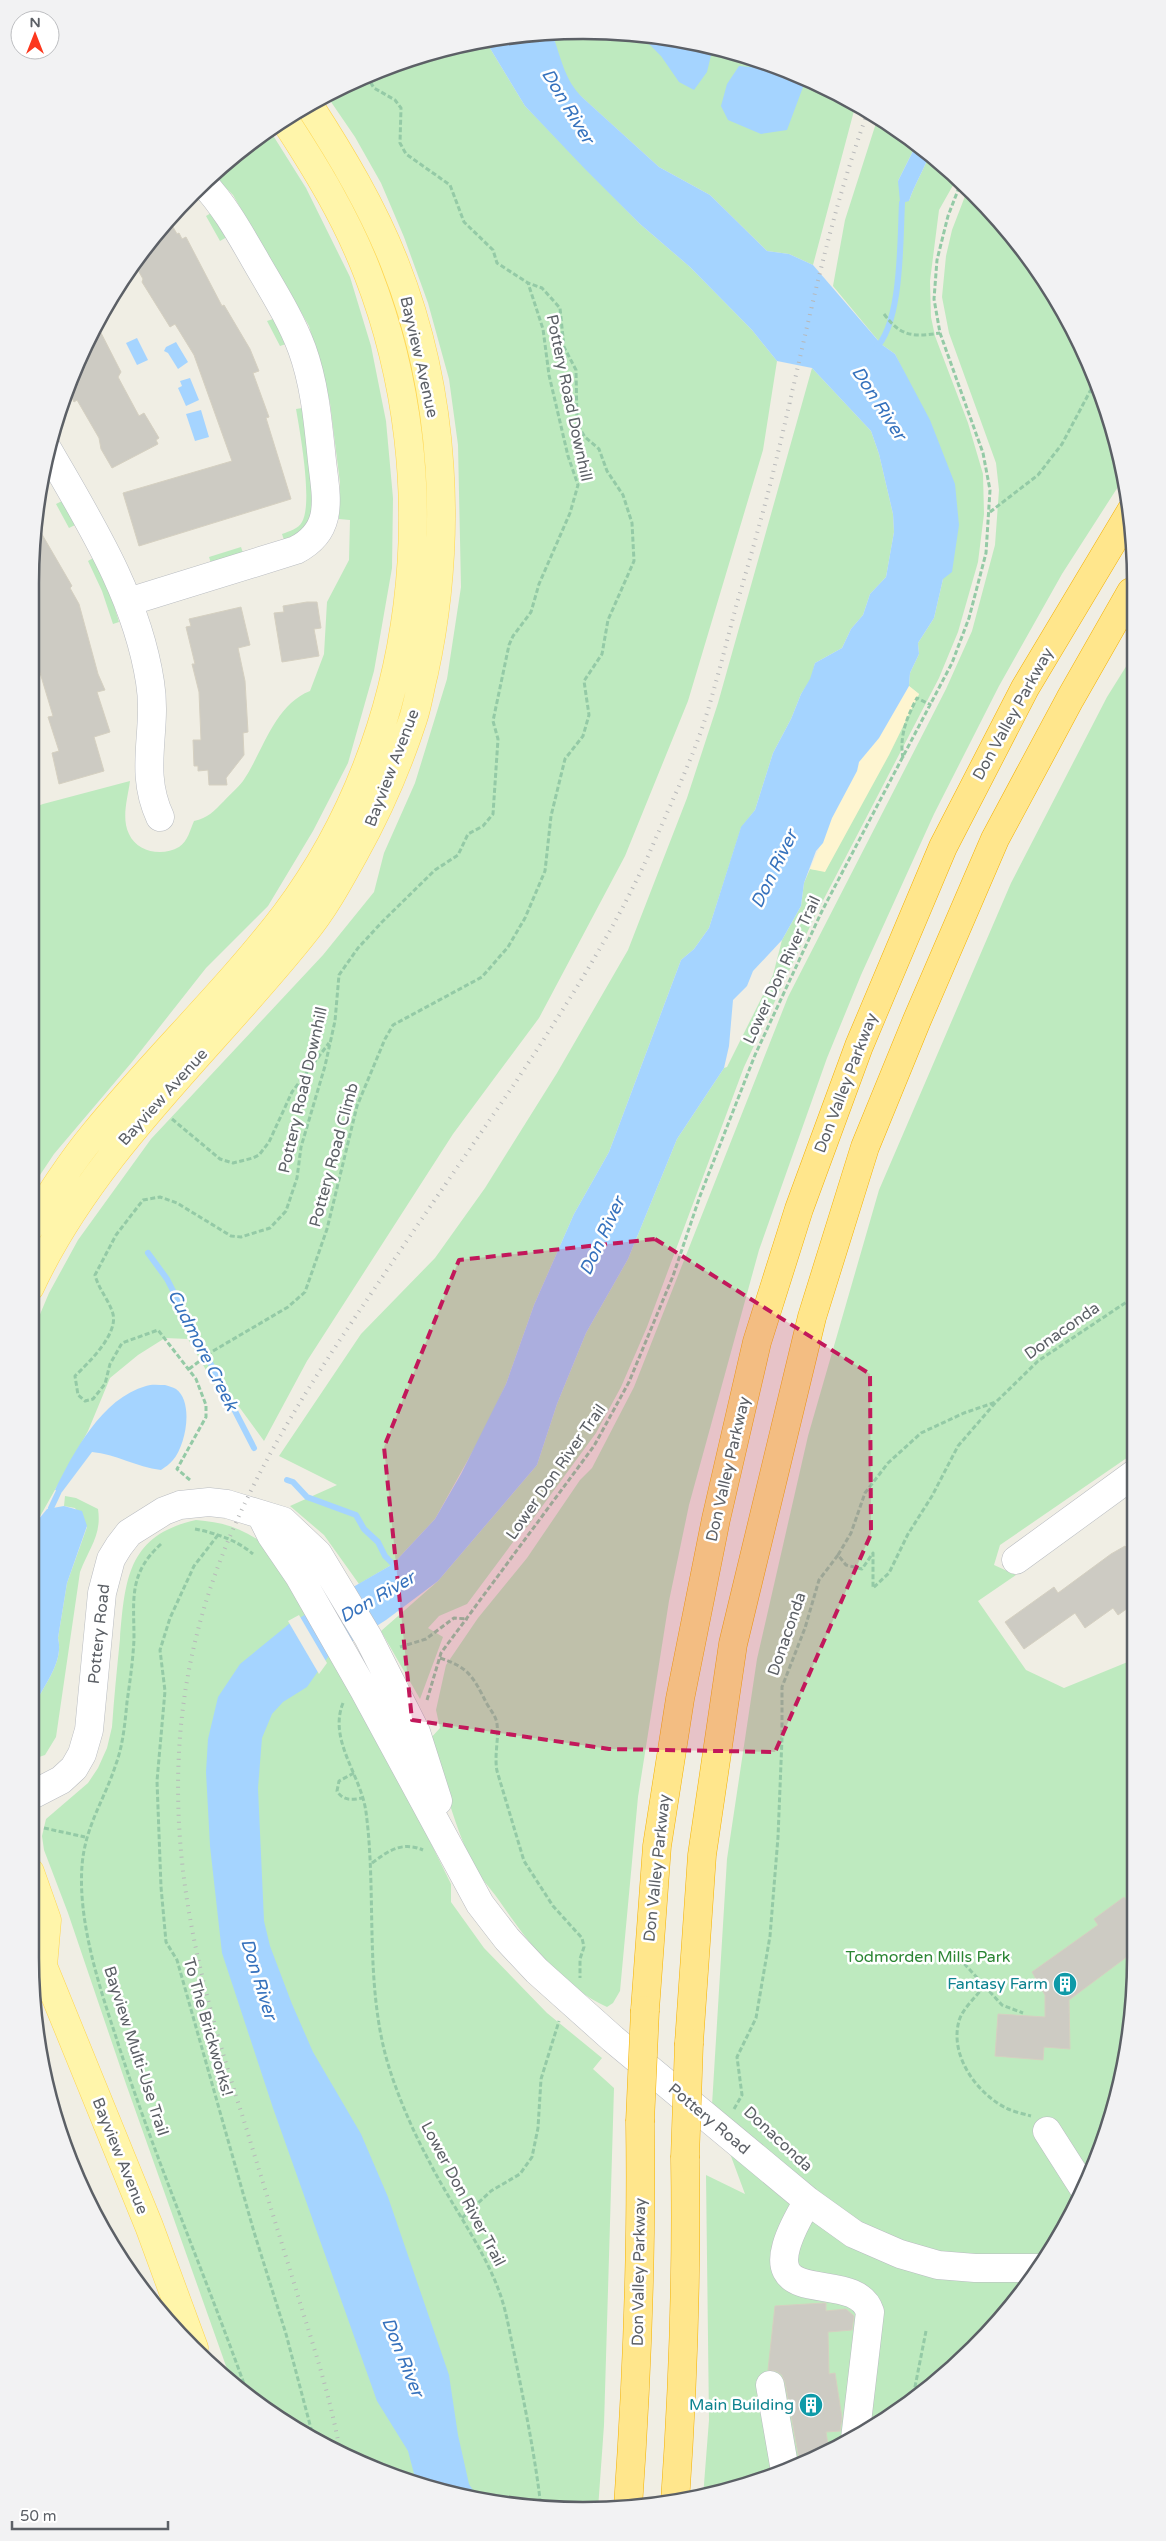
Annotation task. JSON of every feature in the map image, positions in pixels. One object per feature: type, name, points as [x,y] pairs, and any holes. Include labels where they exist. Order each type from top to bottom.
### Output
[{"type":"highway","name":"Don Valley Parkway","points":[[628,2500],[642,2225],[640,2122],[645,2010],[657,1846],[680,1699],[716,1519],[757,1342],[799,1209],[859,1046],[943,847],[1025,688],[1124,523]]},
{"type":"highway","points":[[676,2494],[686,2275],[685,2158],[689,2043],[702,1855],[733,1644],[812,1317],[865,1147],[995,839],[1070,699],[1127,601]]},
{"type":"main road","name":"Bayview Avenue","points":[[39,1268],[83,1193],[118,1147],[307,930],[338,884],[368,830],[394,771],[414,717],[432,636],[441,555],[441,490],[438,442],[425,369],[412,315],[392,257],[370,209],[343,158],[312,111]]},
{"type":"main road","name":"Bayview Avenue","points":[[39,1213],[62,1176],[95,1134],[284,916],[315,871],[345,817],[387,711],[404,629],[413,551],[410,444],[402,387],[385,325],[368,274],[346,223],[320,174],[288,126]]},
{"type":"main road","name":"Bayview Avenue","points":[[39,1897],[47,1920],[39,1950]]},
{"type":"main road","name":"Bayview Avenue","points":[[39,1963],[149,2226],[188,2332]]},
{"type":"street","points":[[128,602],[296,550],[313,538],[324,524],[326,498],[317,409],[302,349],[288,316],[230,216],[208,189]]},
{"type":"street","points":[[53,459],[120,581],[128,602],[150,682],[152,701],[148,775],[152,798],[160,817]]},
{"type":"street","points":[[1016,1560],[1127,1479]]},
{"type":"street","name":"Pottery Road","points":[[39,1791],[61,1780],[74,1768],[82,1754],[90,1723],[102,1593],[111,1559],[118,1546],[129,1533],[147,1520],[180,1505],[209,1502],[227,1504],[260,1515],[283,1520],[325,1562],[368,1637],[416,1732],[440,1850]]},
{"type":"street","name":"Pottery Road","points":[[260,1515],[343,1654],[440,1850],[507,1939],[563,2007],[808,2201],[854,2234],[874,2244],[919,2260],[975,2268],[1030,2268]]},
{"type":"street","points":[[1047,2131],[1079,2181]]},
{"type":"street","points":[[808,2201],[788,2236],[783,2259],[785,2267],[794,2278],[803,2283],[855,2295],[867,2304],[870,2312],[856,2428]]},
{"type":"street","points":[[770,2385],[784,2464]]},
{"type":"path","name":"Pottery Road Climb","points":[[189,1369],[213,1351],[288,1307],[305,1292],[328,1229],[357,1106],[385,1039],[393,1025],[482,977],[508,947],[525,918],[545,871],[551,816],[565,759],[584,736],[589,715],[584,681],[602,654],[608,620],[634,561],[632,523],[623,495],[607,470],[599,449],[585,437],[577,424],[576,370],[564,347],[560,308],[542,288],[528,283],[497,263],[493,250],[464,222],[450,185],[406,154],[400,143],[401,108],[395,100],[374,88],[370,82]]},
{"type":"path","name":"Lower Don River Trail","points":[[426,1703],[440,1658],[594,1446],[629,1382],[673,1276],[700,1196],[755,1055],[822,911],[952,663],[969,618],[986,553],[990,490],[983,453],[940,333],[934,298],[937,260],[948,216],[958,189]]},
{"type":"path","name":"Pottery Road Downhill","points":[[189,1369],[158,1330],[122,1343],[110,1364],[105,1384],[93,1399],[85,1400],[78,1395],[75,1376],[104,1343],[112,1329],[114,1317],[98,1288],[95,1275],[116,1235],[144,1200],[160,1197],[178,1203],[231,1236],[241,1237],[259,1232],[270,1228],[280,1219],[286,1211],[297,1178],[300,1147],[325,1066],[335,1021],[339,975],[358,948],[382,922],[436,870],[458,855],[468,834],[483,826],[493,814],[498,739],[493,721],[509,645],[513,636],[531,612],[539,584],[570,513],[578,485],[568,456],[550,375],[544,329],[528,283]]},
{"type":"path","points":[[884,314],[892,326],[905,334],[924,336],[940,333]]},
{"type":"path","points":[[990,512],[1038,475],[1062,444],[1091,389]]},
{"type":"path","points":[[903,758],[902,736],[917,698],[931,705]]},
{"type":"path","points":[[155,1106],[189,1131],[209,1152],[220,1159],[233,1163],[253,1158],[259,1155],[269,1142],[292,1092],[329,1043]]},
{"type":"path","name":"Donaconda","points":[[731,2116],[742,2095],[737,2057],[756,2018],[770,1936],[778,1827],[782,1687],[805,1628],[819,1580],[838,1555],[846,1565],[862,1569],[873,1553],[873,1588],[889,1573],[908,1534],[932,1496],[958,1446],[996,1402],[1038,1361],[1127,1302]]},
{"type":"path","points":[[189,1369],[200,1388],[206,1405],[206,1417],[178,1469],[191,1481],[190,1487]]},
{"type":"path","points":[[838,1555],[850,1533],[865,1493],[888,1463],[921,1433],[964,1413],[996,1402]]},
{"type":"path","points":[[189,1529],[218,1536],[244,1546],[255,1555]]},
{"type":"path","name":"To The Brickworks!","points":[[218,1536],[194,1566],[170,1618],[160,1650],[165,1690],[159,1740],[158,1831],[166,1942],[178,1960],[254,2232],[286,2334],[311,2429]]},
{"type":"path","name":"Bayview Multi-Use Trail","points":[[165,1540],[145,1564],[135,1585],[132,1599],[133,1660],[121,1747],[110,1780],[85,1837],[82,1898],[97,1979],[130,2080],[243,2383]]},
{"type":"path","points":[[398,1648],[426,1639],[454,1618],[468,1619]]},
{"type":"path","points":[[440,1658],[464,1667],[472,1675],[494,1713],[497,1724],[495,1758],[497,1771],[524,1860],[553,1906],[582,1938],[584,1947],[580,1981],[563,2007],[541,2079],[538,2128],[532,2157],[520,2174],[491,2191],[462,2218]]},
{"type":"path","name":"Lower Don River Trail","points":[[344,1700],[338,1716],[339,1735],[362,1798],[372,1863],[376,1988],[382,2036],[388,2064],[428,2161],[462,2218],[500,2292],[533,2445],[540,2500]]},
{"type":"path","points":[[354,1773],[339,1781],[337,1792],[344,1798],[351,1800],[362,1798]]},
{"type":"path","points":[[44,1828],[85,1837]]},
{"type":"path","points":[[372,1863],[388,1851],[402,1845],[440,1850]]},
{"type":"path","points":[[959,1958],[1002,2005],[1023,2013]]},
{"type":"path","points":[[984,1986],[959,2019],[956,2038],[968,2076],[991,2097],[1008,2109],[1034,2116],[1047,2131]]},
{"type":"path","points":[[914,2390],[926,2330]]},
{"type":"highlighted area","points":[[655,1239],[870,1374],[871,1534],[775,1752],[609,1749],[412,1720],[384,1447],[459,1260]]},
{"type":"green space","points":[[554,40],[619,40],[654,43],[724,57],[758,68],[791,80],[854,111],[813,265],[789,254],[767,251],[710,195],[659,167],[574,90],[562,68]]},
{"type":"green space","points":[[489,47],[525,106],[640,224],[690,267],[752,330],[777,361],[763,450],[688,701],[625,856],[539,1018],[453,1134],[307,1361],[264,1441],[237,1404],[217,1389],[188,1339],[165,1338],[138,1355],[110,1378],[88,1431],[39,1518],[39,1317],[49,1293],[78,1240],[151,1139],[323,955],[374,892],[384,853],[415,783],[447,679],[461,587],[458,445],[449,379],[428,303],[404,237],[381,183],[355,137],[331,101],[375,80],[408,68],[442,57]]},
{"type":"green space","points":[[876,124],[913,150],[898,181],[909,201],[926,161],[953,185],[939,210],[930,281],[931,317],[935,336],[968,423],[983,474],[984,514],[978,562],[958,632],[939,678],[815,916],[744,1067],[647,1327],[621,1387],[596,1433],[527,1527],[522,1530],[467,1604],[439,1616],[428,1628],[443,1637],[420,1699],[381,1631],[438,1581],[537,1465],[557,1404],[586,1333],[628,1259],[677,1139],[724,1068],[727,1067],[773,975],[782,940],[801,906],[804,883],[810,869],[825,871],[919,694],[909,686],[910,673],[919,654],[918,643],[934,618],[943,579],[911,387],[895,354],[881,344],[833,286],[845,220]]},
{"type":"green space","points":[[273,136],[306,188],[350,277],[371,346],[386,421],[393,498],[392,568],[374,671],[348,763],[313,831],[268,906],[206,968],[132,1062],[54,1154],[39,1176],[39,806],[130,781],[126,821],[129,834],[133,840],[144,849],[158,852],[172,850],[182,845],[187,839],[194,821],[214,811],[243,781],[270,730],[287,707],[310,691],[324,654],[327,602],[349,560],[350,520],[339,519],[340,483],[330,403],[309,326],[233,195],[218,180]]},
{"type":"green space","points":[[965,195],[992,224],[1036,281],[1071,342],[1086,375],[1109,442],[1119,486],[1062,574],[999,686],[934,814],[861,975],[827,1058],[759,1250],[689,1505],[669,1601],[638,1797],[620,1991],[613,2003],[607,2007],[589,1998],[545,1960],[521,1931],[473,1865],[460,1835],[429,1740],[440,1728],[436,1710],[446,1665],[478,1618],[527,1558],[580,1480],[592,1468],[634,1387],[788,997],[946,689],[972,631],[995,545],[999,490],[996,463],[949,333],[942,297],[946,256],[952,230]]},
{"type":"green space","points":[[211,213],[227,237],[220,241],[206,216]]},
{"type":"green space","points":[[273,319],[286,344],[280,346],[267,321]]},
{"type":"green space","points":[[812,368],[871,431],[879,454],[893,514],[894,532],[886,577],[870,594],[863,615],[851,629],[842,648],[815,663],[811,679],[801,694],[791,719],[773,753],[755,810],[741,828],[709,928],[694,949],[681,960],[609,1152],[574,1214],[534,1305],[506,1384],[484,1431],[435,1519],[393,1564],[359,1584],[324,1535],[290,1506],[337,1485],[279,1456],[361,1334],[435,1258],[485,1188],[557,1073],[628,950],[687,798],[718,703]]},
{"type":"green space","points":[[302,408],[311,467],[312,513],[309,523],[302,532],[284,540],[282,534],[294,530],[302,522],[305,513],[305,467],[296,409]]},
{"type":"green space","points":[[62,501],[75,525],[69,528],[56,504]]},
{"type":"green space","points":[[241,547],[243,553],[211,563],[209,557]]},
{"type":"green space","points":[[93,558],[108,586],[119,622],[113,624],[102,591],[88,561]]},
{"type":"green space","name":"Todmorden Mills Park","points":[[1127,665],[1127,1458],[1000,1545],[994,1565],[1016,1575],[978,1601],[1026,1670],[1064,1688],[1127,1662],[1127,1958],[1123,2029],[1117,2064],[1109,2099],[1098,2133],[1071,2199],[1036,2260],[1015,2289],[968,2343],[914,2390],[885,2411],[855,2429],[791,2461],[724,2484],[704,2489],[709,2420],[706,2175],[745,2194],[712,2105],[727,1859],[757,1659],[808,1436],[879,1190],[1011,883],[1107,697]]},
{"type":"green space","points":[[65,1496],[76,1498],[98,1509],[99,1518],[94,1541],[80,1572],[56,1737],[45,1755],[39,1757],[39,1697],[56,1664],[59,1647],[58,1638],[67,1583],[87,1527],[75,1508],[64,1506]]},
{"type":"green space","points":[[196,1520],[215,1522],[247,1533],[263,1543],[364,1707],[451,1884],[451,1902],[484,1948],[547,2013],[602,2058],[593,2069],[614,2088],[604,2425],[599,2502],[547,2501],[512,2498],[442,2484],[408,2473],[375,2461],[311,2429],[281,2411],[227,2370],[126,2084],[68,1913],[44,1850],[42,1836],[46,1819],[88,1783],[98,1768],[107,1748],[112,1727],[124,1597],[128,1579],[134,1563],[143,1548],[156,1536],[173,1527]]},
{"type":"sand","points":[[909,686],[919,694],[889,755],[825,872],[810,869],[832,818],[857,771],[859,762],[879,738]]},
{"type":"water","name":"Don River","points":[[554,40],[571,84],[583,98],[659,167],[710,195],[767,251],[789,254],[813,265],[881,344],[895,354],[930,420],[955,484],[959,525],[952,572],[943,579],[934,618],[918,643],[919,654],[910,673],[909,686],[879,738],[859,762],[857,771],[832,818],[823,843],[816,851],[804,883],[801,906],[782,940],[753,971],[747,986],[733,1000],[729,1046],[724,1068],[677,1139],[628,1259],[586,1333],[557,1404],[537,1465],[438,1581],[386,1620],[328,1657],[307,1687],[283,1702],[272,1714],[262,1738],[258,1788],[264,1921],[270,1946],[313,2052],[361,2134],[388,2197],[449,2375],[458,2435],[469,2484],[474,2491],[414,2475],[408,2451],[377,2401],[273,2108],[222,1953],[210,1846],[206,1772],[208,1739],[218,1697],[240,1664],[289,1624],[393,1564],[435,1519],[461,1474],[506,1384],[534,1305],[574,1214],[609,1152],[681,960],[694,949],[709,928],[741,827],[755,810],[773,753],[810,679],[815,663],[842,648],[851,629],[863,615],[870,594],[886,577],[894,532],[893,514],[879,454],[871,431],[812,368],[777,361],[752,330],[690,267],[640,224],[525,106],[489,47]]},
{"type":"water","points":[[654,43],[711,54],[707,72],[694,90],[679,82],[661,56],[649,44]]},
{"type":"water","points":[[739,66],[756,67],[804,86],[787,130],[761,134],[728,120],[721,106],[727,84]]},
{"type":"water","points":[[913,150],[926,161],[909,201],[900,202],[898,181]]},
{"type":"water","points":[[137,338],[148,360],[137,365],[126,343]]},
{"type":"water","points":[[176,342],[188,362],[178,369],[168,353],[164,351],[166,347]]},
{"type":"water","points":[[190,378],[199,400],[186,406],[178,388],[182,386],[180,381]]},
{"type":"water","points":[[201,410],[209,437],[195,441],[186,414]]},
{"type":"water","points":[[148,1385],[165,1385],[176,1389],[182,1395],[186,1413],[186,1424],[181,1444],[178,1453],[170,1463],[161,1470],[92,1452],[62,1492],[55,1490],[80,1444],[103,1414],[130,1392]]},
{"type":"water","points":[[64,1506],[82,1511],[87,1526],[67,1583],[58,1638],[59,1647],[56,1664],[39,1697],[39,1519],[47,1509]]},
{"type":"pier","points":[[299,1615],[327,1663],[319,1674],[288,1621]]},
{"type":"building","points":[[172,226],[182,239],[186,237],[222,306],[224,305],[250,349],[259,371],[253,373],[269,417],[266,418],[291,499],[139,546],[123,493],[232,461],[194,355],[175,324],[170,327],[142,282],[143,279],[138,270]]},
{"type":"building","points":[[101,332],[121,372],[118,377],[139,416],[144,413],[159,438],[156,440],[158,444],[112,468],[101,449],[99,438],[77,400],[74,402],[72,398],[80,375]]},
{"type":"building","points":[[41,533],[72,586],[70,588],[79,604],[98,674],[105,690],[97,692],[110,732],[94,737],[104,771],[59,784],[52,753],[59,751],[48,717],[53,716],[39,669]]},
{"type":"building","points":[[317,602],[321,628],[314,629],[319,656],[282,662],[274,613],[284,612],[283,606]]},
{"type":"building","points":[[241,607],[250,645],[238,648],[245,681],[248,732],[243,733],[244,755],[226,778],[227,785],[209,785],[208,770],[198,771],[198,766],[194,766],[193,740],[201,740],[199,692],[192,664],[195,664],[186,627],[191,626],[189,619]]},
{"type":"building","points":[[1125,1546],[1127,1549],[1127,1609],[1118,1615],[1113,1608],[1085,1628],[1075,1613],[1024,1649],[1005,1622],[1054,1587],[1058,1593]]},
{"type":"building","name":"Fantasy Farm","points":[[1124,1897],[1127,1901],[1127,1957],[1069,2000],[1070,2049],[1044,2047],[1043,2060],[995,2056],[998,2014],[1045,2017],[1045,1995],[1032,1972],[1098,1925],[1094,1919]]},
{"type":"building","name":"Main Building","points":[[826,2303],[826,2311],[846,2309],[854,2316],[852,2330],[828,2332],[829,2374],[835,2373],[842,2418],[840,2431],[826,2432],[828,2444],[799,2457],[785,2382],[782,2375],[776,2371],[768,2370],[775,2306]]},
{"type":"waterway","points":[[875,349],[884,337],[895,302],[900,259],[902,203]]},
{"type":"waterway","name":"Cudmore Creek","points":[[148,1253],[167,1279],[254,1448]]},
{"type":"waterway","name":"Cudmore Creek","points":[[287,1480],[293,1482],[307,1497],[356,1515],[364,1529],[378,1542],[385,1556],[393,1564]]},
{"type":"waterway","points":[[51,1508],[59,1491]]},
{"type":"railway","points":[[338,2444],[321,2372],[217,2032],[194,1941],[186,1895],[178,1801],[179,1752],[186,1685],[200,1621],[220,1561],[245,1503],[274,1447],[342,1337],[515,1083],[569,999],[603,943],[649,854],[695,748],[711,699],[770,486],[827,246],[852,157],[866,118]]},
{"type":"place","name":"Fantasy Farm","points":[[1065,1984]]},
{"type":"place","name":"Main Building","points":[[811,2405]]}]
